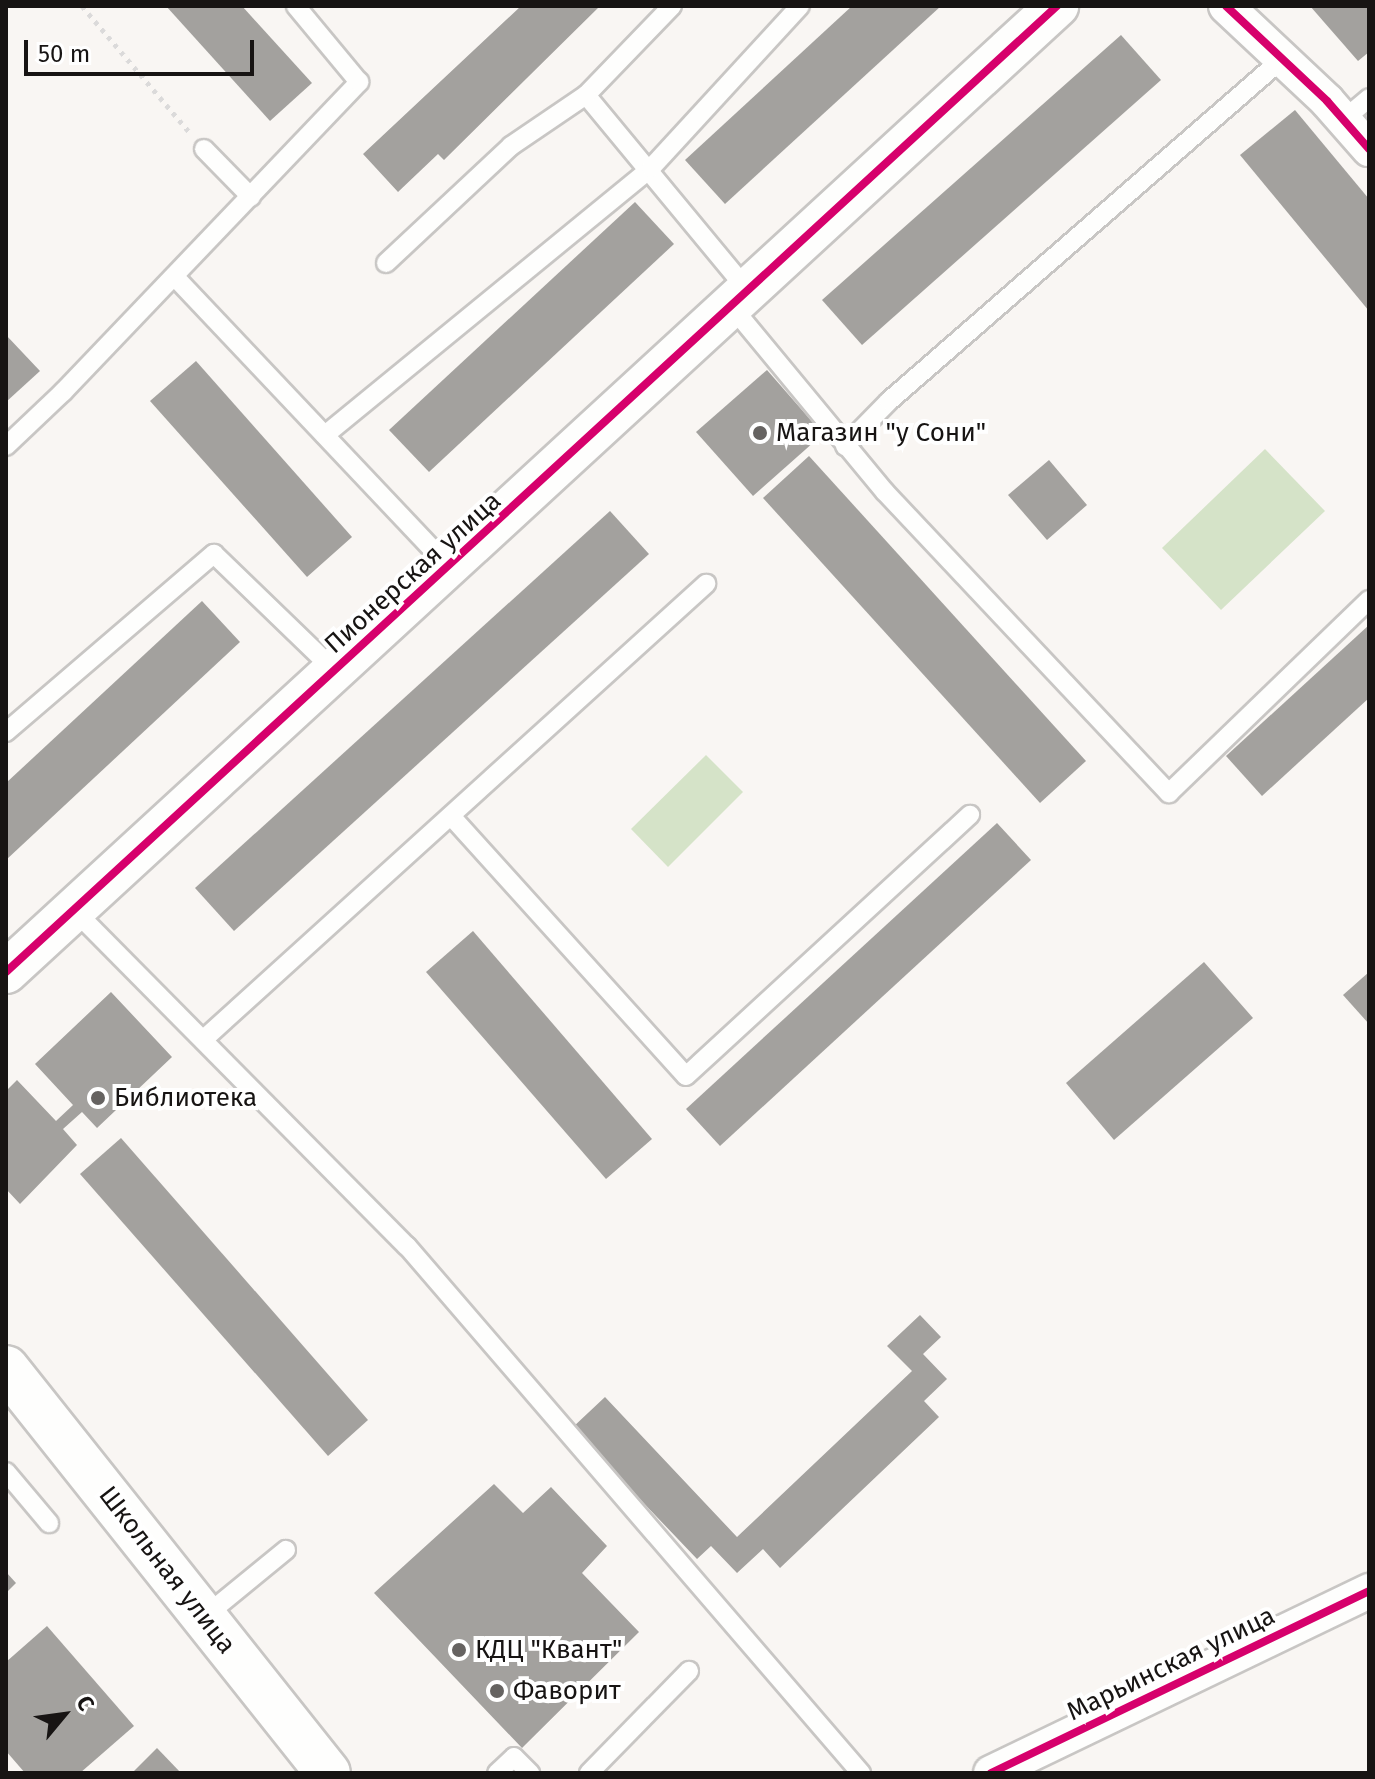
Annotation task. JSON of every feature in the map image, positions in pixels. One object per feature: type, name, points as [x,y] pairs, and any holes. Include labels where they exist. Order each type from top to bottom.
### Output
[{"type":"main road","name":"Школьная улица","points":[[6,1368],[328,1773]]},
{"type":"street","name":"Пионерская улица","points":[[6,972],[1057,6]]},
{"type":"street","points":[[1226,6],[1282,59],[1356,109],[1369,149]]},
{"type":"street","name":"Марьинская улица","points":[[991,1773],[1369,1591]]},
{"type":"lane","points":[[6,446],[175,277],[359,82],[296,6]]},
{"type":"lane","points":[[386,263],[511,146],[586,95],[672,6]]},
{"type":"lane","points":[[325,435],[651,168],[800,6]]},
{"type":"lane","points":[[845,446],[970,328],[1282,59]]},
{"type":"lane","points":[[586,95],[651,168],[740,300],[845,446],[1169,793],[1369,600]]},
{"type":"lane","points":[[204,149],[251,197]]},
{"type":"lane","points":[[175,277],[449,567]]},
{"type":"lane","points":[[6,732],[214,554],[335,671]]},
{"type":"lane","points":[[204,1039],[706,584]]},
{"type":"lane","points":[[451,816],[686,1076],[970,815]]},
{"type":"lane","points":[[74,910],[407,1246],[861,1773]]},
{"type":"lane","points":[[6,1472],[49,1523]]},
{"type":"lane","points":[[204,1617],[286,1550]]},
{"type":"lane","points":[[589,1773],[689,1671]]},
{"type":"lane","points":[[497,1773],[514,1757],[530,1773]]},
{"type":"path","points":[[82,6],[204,149]]},
{"type":"green space","points":[[1265,449],[1325,511],[1221,610],[1162,548]]},
{"type":"green space","points":[[706,755],[743,792],[668,867],[631,829]]},
{"type":"building","points":[[166,6],[242,6],[312,83],[270,121]]},
{"type":"building","points":[[521,6],[600,6],[444,160],[438,154],[398,192],[363,154]]},
{"type":"building","points":[[852,6],[941,6],[725,204],[685,160]]},
{"type":"building","points":[[1310,6],[1369,6],[1369,52],[1358,61]]},
{"type":"building","points":[[1121,35],[1161,80],[862,345],[822,300]]},
{"type":"building","points":[[1295,110],[1369,199],[1369,311],[1240,155]]},
{"type":"building","points":[[635,202],[674,244],[429,472],[389,430]]},
{"type":"building","points":[[6,335],[40,371],[6,402]]},
{"type":"building","points":[[196,361],[352,537],[307,577],[150,401]]},
{"type":"building","name":"Магазин \"у Сони\"","points":[[767,370],[823,434],[753,496],[696,432]]},
{"type":"building","points":[[809,456],[1086,761],[1040,803],[763,498]]},
{"type":"building","points":[[1049,460],[1087,505],[1047,540],[1008,495]]},
{"type":"building","points":[[610,511],[649,554],[234,931],[195,888]]},
{"type":"building","points":[[202,601],[240,642],[6,860],[6,783]]},
{"type":"building","points":[[1369,625],[1369,698],[1262,796],[1226,756]]},
{"type":"building","points":[[997,823],[1031,860],[720,1146],[686,1109]]},
{"type":"building","points":[[473,931],[652,1139],[606,1179],[426,972]]},
{"type":"building","points":[[1204,962],[1253,1018],[1114,1140],[1066,1083]]},
{"type":"building","points":[[1369,972],[1369,1024],[1343,995]]},
{"type":"building","name":"Библиотека","points":[[111,992],[172,1057],[97,1128],[82,1112],[63,1129],[77,1145],[20,1204],[6,1189],[6,1091],[17,1080],[56,1121],[73,1105],[35,1064]]},
{"type":"building","points":[[121,1138],[368,1420],[328,1456],[80,1174]]},
{"type":"building","points":[[920,1315],[941,1337],[923,1354],[947,1379],[924,1401],[939,1417],[780,1568],[763,1549],[737,1573],[711,1546],[697,1559],[572,1428],[605,1397],[737,1537],[912,1371],[887,1346]]},
{"type":"building","points":[[494,1484],[523,1513],[551,1487],[607,1546],[582,1573],[639,1632],[522,1748],[374,1593]]},
{"type":"building","points":[[6,1572],[16,1583],[6,1593]]},
{"type":"building","points":[[47,1626],[134,1726],[80,1773],[25,1773],[6,1751],[6,1662]]},
{"type":"building","points":[[157,1748],[181,1773],[132,1773]]},
{"type":"cycle path","points":[[6,972],[1057,6]]},
{"type":"cycle path","points":[[1226,6],[1327,101],[1369,149]]},
{"type":"cycle path","points":[[991,1773],[1369,1591]]},
{"type":"place","name":"Магазин \"у Сони\"","points":[[760,433]]},
{"type":"place","name":"Библиотека","points":[[98,1098]]},
{"type":"place","name":"КДЦ \"Квант\"","points":[[459,1650]]},
{"type":"place","name":"Фаворит","points":[[497,1691]]}]
